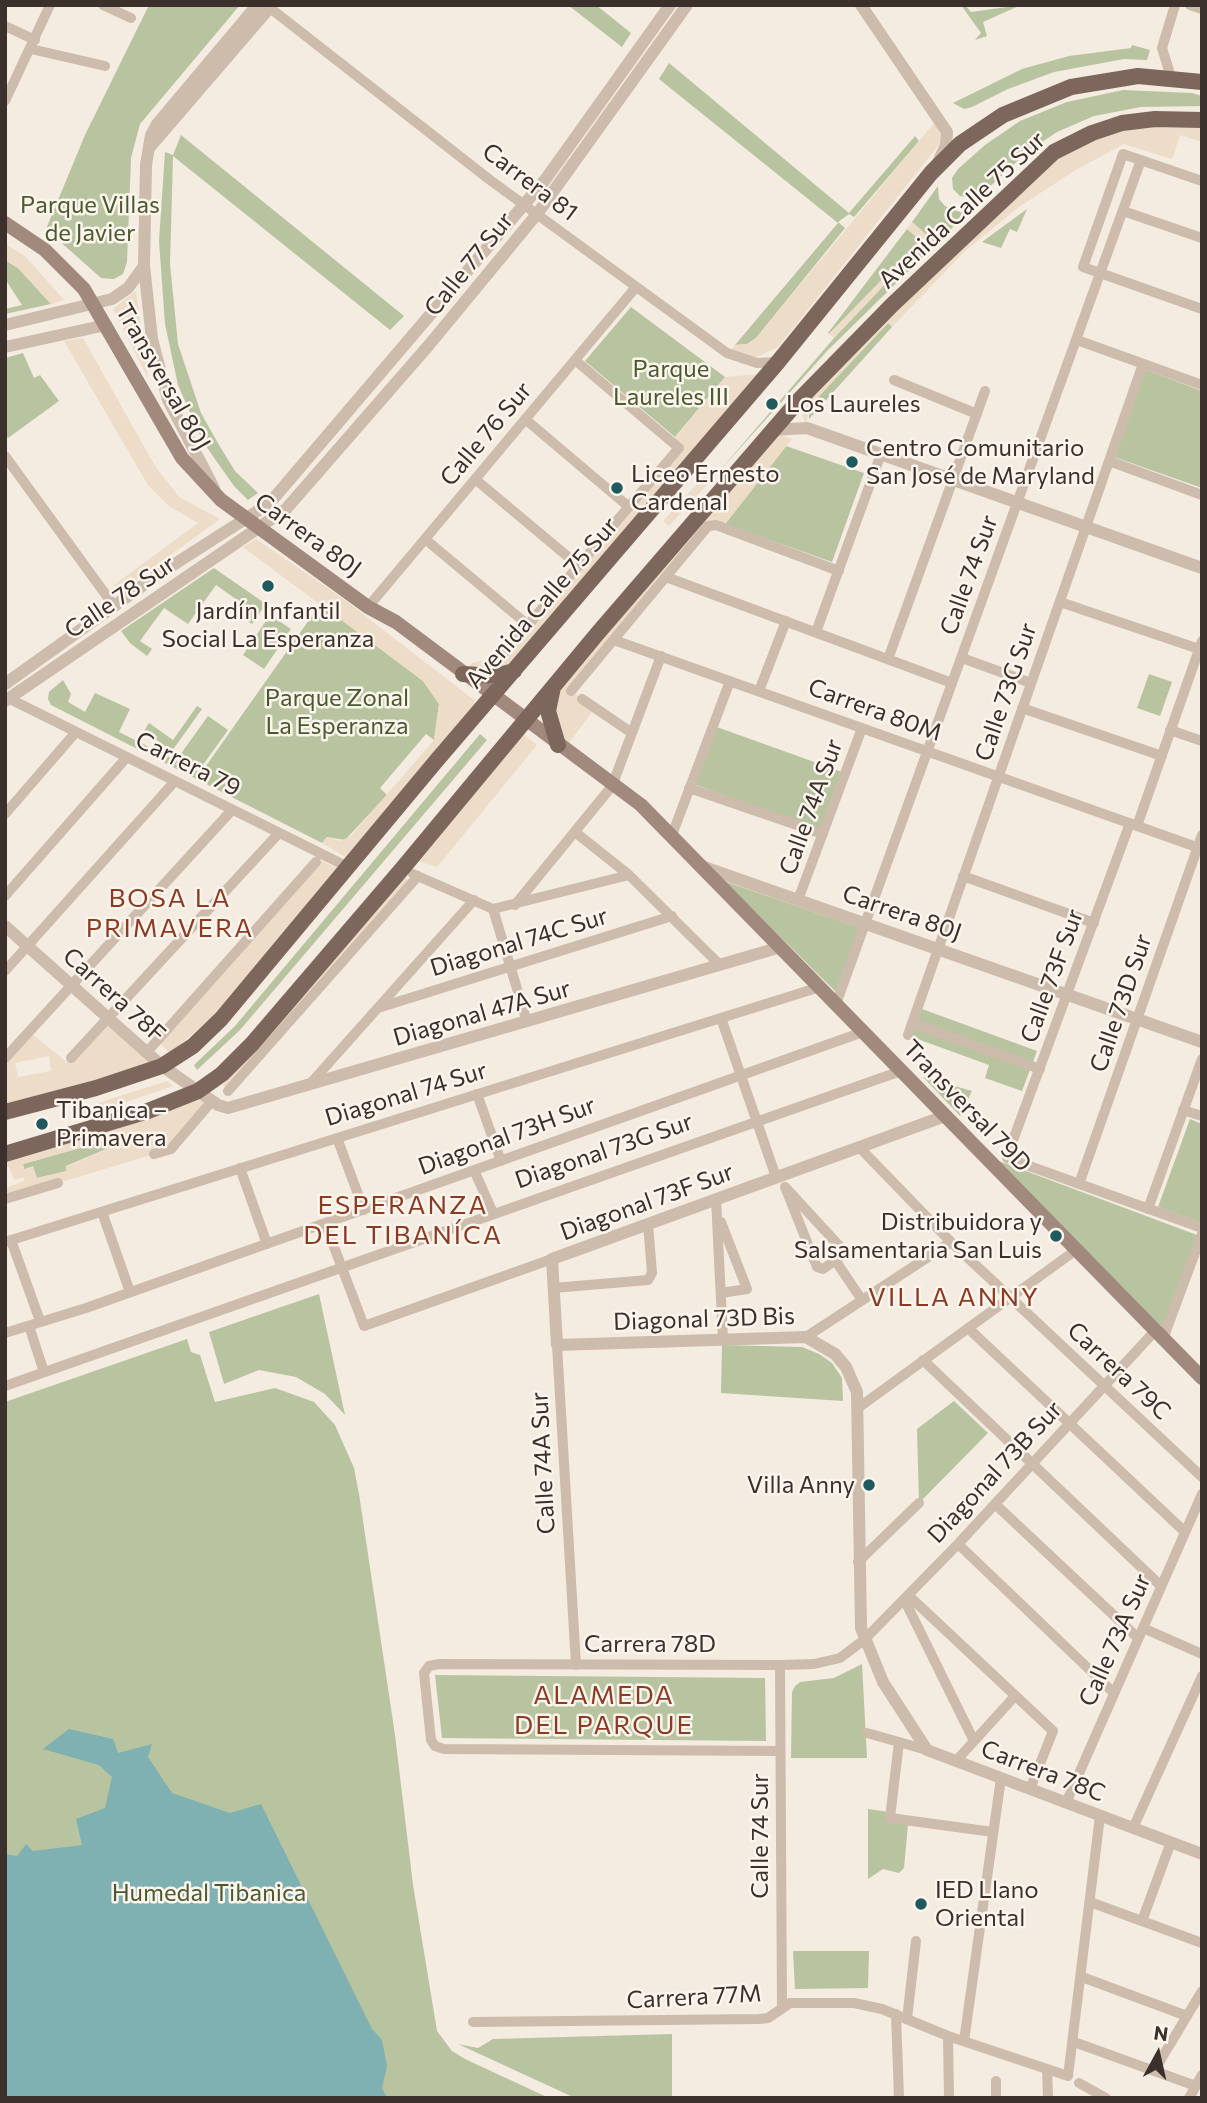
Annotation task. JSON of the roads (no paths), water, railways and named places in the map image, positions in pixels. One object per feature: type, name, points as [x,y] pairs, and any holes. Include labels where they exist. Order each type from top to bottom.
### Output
[{"type":"main road","name":"Avenida Calle 75 Sur","points":[[5,1112],[96,1088],[162,1066],[193,1046],[221,1019],[778,362],[931,173],[983,126],[1044,96],[1115,78],[1171,77],[1202,82]]},
{"type":"main road","name":"Avenida Calle 75 Sur","points":[[5,1154],[148,1111],[198,1091],[237,1060],[799,400],[1041,162],[1084,136],[1135,121],[1202,120]]},
{"type":"main road","name":"Transversal 80J","points":[[5,223],[59,262],[95,306],[181,458],[221,500]]},
{"type":"main road","name":"Carrera 80J","points":[[221,500],[368,607],[396,622],[463,674],[490,699]]},
{"type":"main road","name":"Carrera 80J","points":[[368,607],[391,630],[490,699],[584,774],[612,786]]},
{"type":"main road","points":[[463,674],[496,676],[514,671]]},
{"type":"main road","points":[[554,685],[548,712],[558,745]]},
{"type":"main road","name":"Carrera 80J","points":[[522,723],[558,745],[641,805],[701,866]]},
{"type":"main road","name":"Transversal 79D","points":[[701,866],[1202,1378]]},
{"type":"street","points":[[5,101],[9,81],[33,44],[50,5]]},
{"type":"street","points":[[103,5],[131,18]]},
{"type":"street","name":"Calle 77 Sur","points":[[245,519],[274,498],[292,478],[525,205],[670,5]]},
{"type":"street","name":"Calle 77 Sur","points":[[259,529],[286,509],[429,345],[537,214],[687,5]]},
{"type":"street","points":[[861,5],[947,132],[946,145],[931,173]]},
{"type":"street","points":[[1171,77],[1163,48],[1175,5]]},
{"type":"street","points":[[1190,5],[1202,9]]},
{"type":"street","points":[[221,500],[190,445],[159,371],[146,310],[144,265],[149,148],[266,6]]},
{"type":"street","name":"Carrera 81","points":[[266,6],[525,205],[727,353],[757,363],[778,362]]},
{"type":"street","points":[[5,26],[33,44],[105,66]]},
{"type":"street","points":[[1202,181],[1123,154],[1083,267],[1202,309]]},
{"type":"street","name":"Calle 74 Sur","points":[[836,1004],[1141,160]]},
{"type":"street","points":[[1123,211],[1202,238]]},
{"type":"street","points":[[5,325],[95,306],[128,288],[144,265]]},
{"type":"street","name":"Calle 76 Sur","points":[[368,607],[635,287]]},
{"type":"street","points":[[5,347],[106,325]]},
{"type":"street","points":[[1077,340],[1202,385]]},
{"type":"street","points":[[505,652],[679,448],[575,360]]},
{"type":"street","name":"Calle 73G Sur","points":[[908,1035],[1143,363]]},
{"type":"street","points":[[894,380],[977,414]]},
{"type":"street","points":[[888,659],[985,391]]},
{"type":"street","points":[[799,400],[799,414],[807,428]]},
{"type":"street","points":[[525,419],[629,507]]},
{"type":"street","points":[[773,430],[783,427],[807,428],[1202,568]]},
{"type":"street","points":[[816,632],[881,454]]},
{"type":"street","points":[[5,456],[114,606]]},
{"type":"street","points":[[1109,461],[1202,495]]},
{"type":"street","points":[[475,479],[579,566]]},
{"type":"street","name":"Calle 78 Sur","points":[[5,684],[114,606],[245,519]]},
{"type":"street","points":[[571,691],[711,525],[839,571]]},
{"type":"street","name":"Calle 78 Sur","points":[[7,699],[259,529]]},
{"type":"street","points":[[425,539],[528,625]]},
{"type":"street","points":[[666,577],[953,683]]},
{"type":"street","points":[[1060,602],[1200,645]]},
{"type":"street","points":[[760,691],[786,621]]},
{"type":"street","name":"Carrera 80M","points":[[614,640],[1200,848]]},
{"type":"street","name":"Calle 73F Sur","points":[[1013,1143],[1094,923],[1161,756],[1200,645]]},
{"type":"street","points":[[515,905],[612,786],[661,656]]},
{"type":"street","points":[[962,658],[1031,683]]},
{"type":"street","points":[[672,835],[730,681]]},
{"type":"street","name":"Carrera 79","points":[[7,699],[348,867]]},
{"type":"street","points":[[582,699],[632,733]]},
{"type":"street","points":[[1022,708],[1161,756]]},
{"type":"street","name":"Calle 74A Sur","points":[[798,900],[862,728]]},
{"type":"street","points":[[1170,730],[1202,741]]},
{"type":"street","points":[[5,814],[76,732]]},
{"type":"street","points":[[5,896],[127,757]]},
{"type":"street","points":[[5,971],[174,781]]},
{"type":"street","points":[[690,788],[823,834]]},
{"type":"street","points":[[5,1058],[232,810]]},
{"type":"street","points":[[575,832],[629,874],[720,965]]},
{"type":"street","points":[[71,1058],[279,833]]},
{"type":"street","name":"Calle 73D Sur","points":[[1079,1184],[1200,848],[1202,835]]},
{"type":"street","points":[[147,1052],[316,862]]},
{"type":"street","name":"Carrera 80J","points":[[701,866],[1202,1042]]},
{"type":"street","points":[[402,869],[493,909],[629,874]]},
{"type":"street","points":[[228,1091],[418,876]]},
{"type":"street","points":[[964,876],[1094,923]]},
{"type":"street","points":[[307,1087],[474,900]]},
{"type":"street","points":[[493,909],[527,1022]]},
{"type":"street","name":"Diagonal 74C Sur","points":[[378,1007],[672,916]]},
{"type":"street","name":"Carrera 78F","points":[[5,926],[162,1066],[198,1091]]},
{"type":"street","name":"Diagonal 47A Sur","points":[[198,1091],[222,1107],[239,1107],[781,947]]},
{"type":"street","name":"Diagonal 74 Sur","points":[[8,1241],[820,987]]},
{"type":"street","points":[[721,1018],[776,1177]]},
{"type":"street","points":[[912,1023],[1040,1069]]},
{"type":"street","name":"Diagonal 73H Sur","points":[[5,1334],[364,1210],[863,1032]]},
{"type":"street","points":[[1148,1209],[1202,1059]]},
{"type":"street","name":"Diagonal 73G Sur","points":[[5,1386],[901,1071]]},
{"type":"street","points":[[477,1094],[501,1161]]},
{"type":"street","points":[[154,1154],[171,1149],[212,1101]]},
{"type":"street","points":[[1184,1110],[1202,1116]]},
{"type":"street","name":"Diagonal 73F Sur","points":[[341,1267],[364,1326],[945,1116]]},
{"type":"street","points":[[337,1138],[364,1210]]},
{"type":"street","name":"Carrera 79C","points":[[859,1147],[951,1242],[1202,1477]]},
{"type":"street","points":[[1007,1158],[1202,1228]]},
{"type":"street","points":[[240,1168],[267,1244]]},
{"type":"street","points":[[474,1170],[493,1213]]},
{"type":"street","points":[[5,1199],[58,1183]]},
{"type":"street","points":[[785,1187],[843,1250],[835,1260],[823,1269],[817,1267],[785,1187]]},
{"type":"street","points":[[716,1199],[723,1339]]},
{"type":"street","points":[[102,1212],[130,1292]]},
{"type":"street","points":[[718,1215],[747,1289],[721,1293]]},
{"type":"street","points":[[325,1223],[341,1267]]},
{"type":"street","points":[[553,1288],[649,1280],[648,1224]]},
{"type":"street","name":"Diagonal 73B Sur","points":[[864,1640],[958,1544],[1105,1384],[1159,1335],[1202,1234]]},
{"type":"street","points":[[8,1241],[40,1321]]},
{"type":"street","name":"Diagonal 73D Bis","points":[[557,1345],[806,1337],[951,1242]]},
{"type":"street","points":[[858,1408],[1076,1250]]},
{"type":"street","name":"Calle 74A Sur","points":[[552,1259],[576,1665]]},
{"type":"street","points":[[835,1260],[862,1300]]},
{"type":"street","points":[[29,1326],[44,1372]]},
{"type":"street","points":[[968,1328],[1185,1532]]},
{"type":"street","points":[[806,1337],[835,1354],[846,1367],[857,1392],[859,1615],[864,1640],[883,1682],[927,1749]]},
{"type":"street","points":[[923,1360],[1161,1586]]},
{"type":"street","name":"Calle 73A Sur","points":[[1066,1803],[1202,1494]]},
{"type":"street","points":[[859,1562],[919,1503]]},
{"type":"street","points":[[995,1504],[1138,1639]]},
{"type":"street","points":[[958,1544],[1114,1693]]},
{"type":"street","points":[[906,1597],[1053,1731],[1030,1789]]},
{"type":"street","points":[[906,1597],[974,1741]]},
{"type":"street","points":[[1143,1628],[1202,1654]]},
{"type":"street","name":"Carrera 78D","points":[[780,1751],[444,1749],[435,1746],[431,1740],[424,1673],[429,1666],[780,1665],[828,1662],[840,1658],[864,1640]]},
{"type":"street","name":"Calle 74 Sur","points":[[780,1665],[782,2007]]},
{"type":"street","points":[[1133,1828],[1202,1676]]},
{"type":"street","points":[[956,1761],[1015,1696]]},
{"type":"street","name":"Carrera 78C","points":[[867,1733],[927,1749],[1202,1854]]},
{"type":"street","points":[[899,1742],[889,1815],[895,1820],[993,1832]]},
{"type":"street","points":[[964,2041],[1000,1778]]},
{"type":"street","points":[[1100,1816],[1074,2042],[1196,2086]]},
{"type":"street","points":[[1142,1921],[1171,1842]]},
{"type":"street","points":[[1090,1902],[1202,1943]]},
{"type":"street","points":[[907,2019],[916,1941]]},
{"type":"street","points":[[1082,1977],[1187,2016]]},
{"type":"street","points":[[1154,2071],[1202,1991]]},
{"type":"street","name":"Carrera 77M","points":[[473,2022],[759,2019],[768,2018],[790,2003],[854,2003],[896,2014],[948,2036],[1068,2076],[1074,2042]]},
{"type":"street","points":[[896,2014],[899,2098]]},
{"type":"street","points":[[948,2036],[949,2098]]},
{"type":"street","points":[[1047,2068],[1048,2098]]},
{"type":"street","points":[[1189,2098],[1202,2075]]},
{"type":"street","points":[[996,2081],[996,2098]]},
{"type":"street","points":[[1079,2083],[1106,2098]]},
{"type":"water","points":[[69,1729],[113,1739],[118,1753],[152,1744],[148,1757],[172,1793],[230,1813],[261,1804],[372,2029],[382,2040],[387,2066],[382,2088],[387,2098],[5,2098],[5,1854],[17,1856],[26,1844],[33,1851],[82,1845],[76,1819],[105,1808],[112,1777],[99,1765],[43,1749]]},
{"type":"place","name":"Los Laureles","points":[[772,404]]},
{"type":"place","name":"Centro Comunitario San José de Maryland","points":[[852,462]]},
{"type":"place","name":"Liceo Ernesto Cardenal","points":[[617,488]]},
{"type":"place","name":"Jardín Infantil Social La Esperanza","points":[[268,586]]},
{"type":"place","name":"Tibanica – Primavera","points":[[42,1124]]},
{"type":"place","name":"Distribuidora y Salsamentaria San Luis","points":[[1056,1236]]},
{"type":"place","name":"Villa Anny","points":[[869,1485]]},
{"type":"place","name":"IED Llano Oriental","points":[[921,1904]]},
{"type":"district","name":"BOSA LA PRIMAVERA","points":[[170,913]]},
{"type":"district","name":"ESPERANZA DEL TIBANÍCA","points":[[403,1220]]},
{"type":"district","name":"VILLA ANNY","points":[[954,1297]]},
{"type":"district","name":"ALAMEDA DEL PARQUE","points":[[604,1710]]},
{"type":"park label","name":"Parque Villas de Javier","points":[[90,219]]},
{"type":"park label","name":"Parque Laureles III","points":[[671,383]]},
{"type":"park label","name":"Parque Zonal La Esperanza","points":[[337,712]]},
{"type":"park label","name":"Humedal Tibanica","points":[[209,1893]]}]
